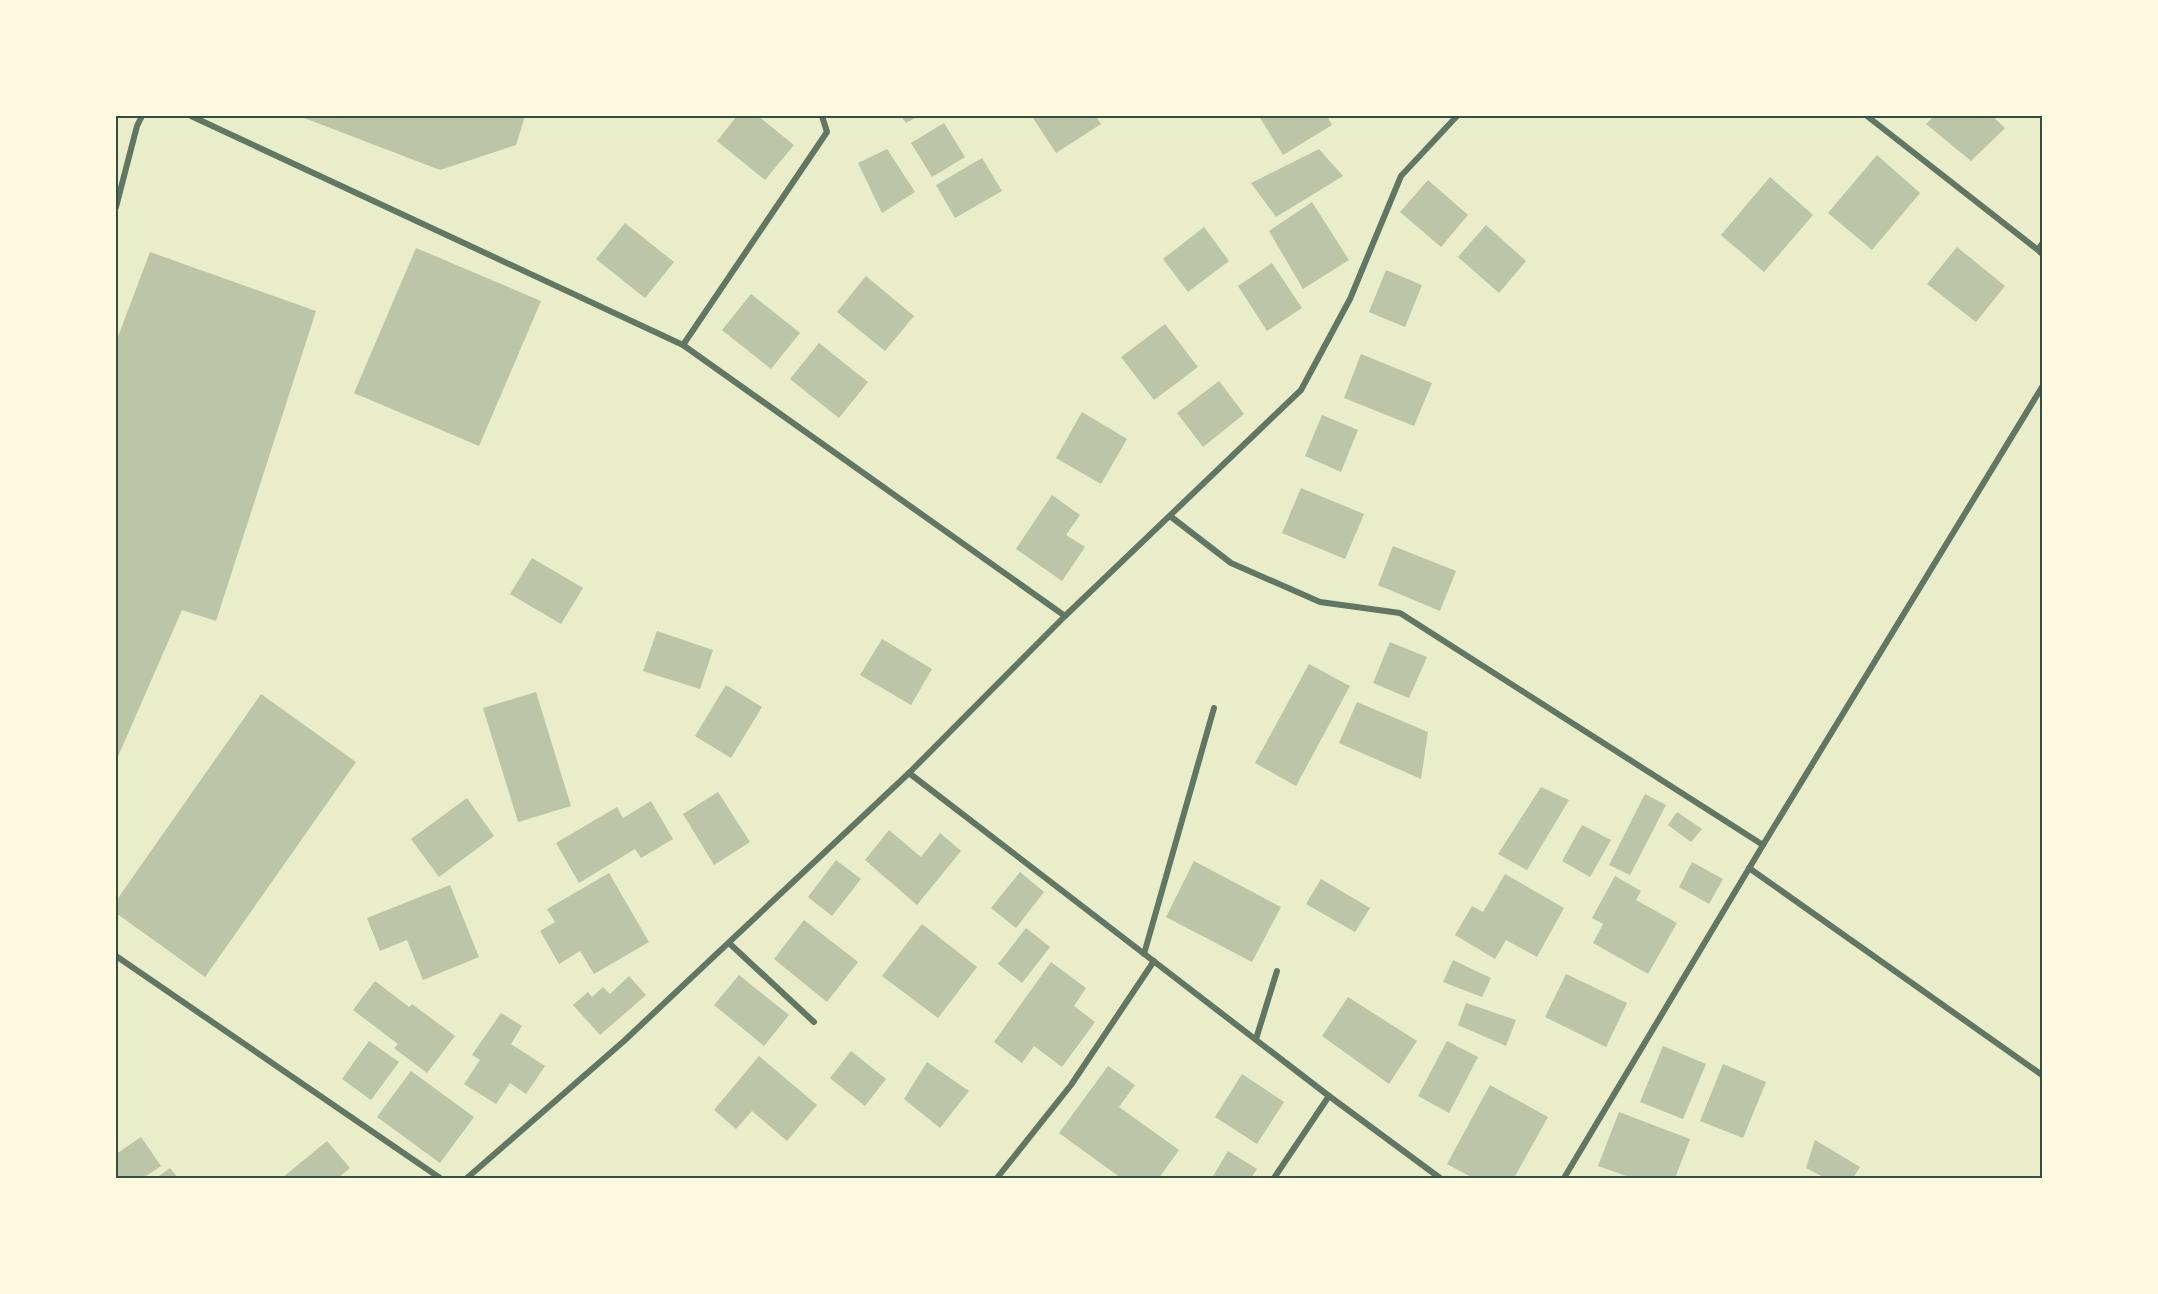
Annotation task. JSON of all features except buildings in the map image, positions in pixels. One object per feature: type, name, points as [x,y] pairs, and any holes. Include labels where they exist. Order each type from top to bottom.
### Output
[{"type":"street","points":[[116,207],[137,126],[142,116]]},
{"type":"street","points":[[191,116],[683,345],[1065,616]]},
{"type":"street","points":[[683,345],[827,132],[822,116]]},
{"type":"street","points":[[467,1179],[624,1041],[909,773],[1065,616],[1301,390],[1350,299],[1401,176],[1457,116]]},
{"type":"street","points":[[1867,116],[2040,252],[2043,244]]},
{"type":"street","points":[[1564,1179],[1763,844],[2043,387]]},
{"type":"street","points":[[1170,516],[1231,563],[1320,602],[1400,614],[1763,844]]},
{"type":"street","points":[[1144,954],[1214,708]]},
{"type":"street","points":[[909,773],[1440,1179]]},
{"type":"street","points":[[1749,868],[2043,1075]]},
{"type":"street","points":[[729,942],[814,1022]]},
{"type":"street","points":[[116,956],[440,1179]]},
{"type":"street","points":[[997,1179],[1071,1085],[1154,961]]},
{"type":"street","points":[[1256,1039],[1277,971]]},
{"type":"street","points":[[1274,1179],[1329,1096]]}]
